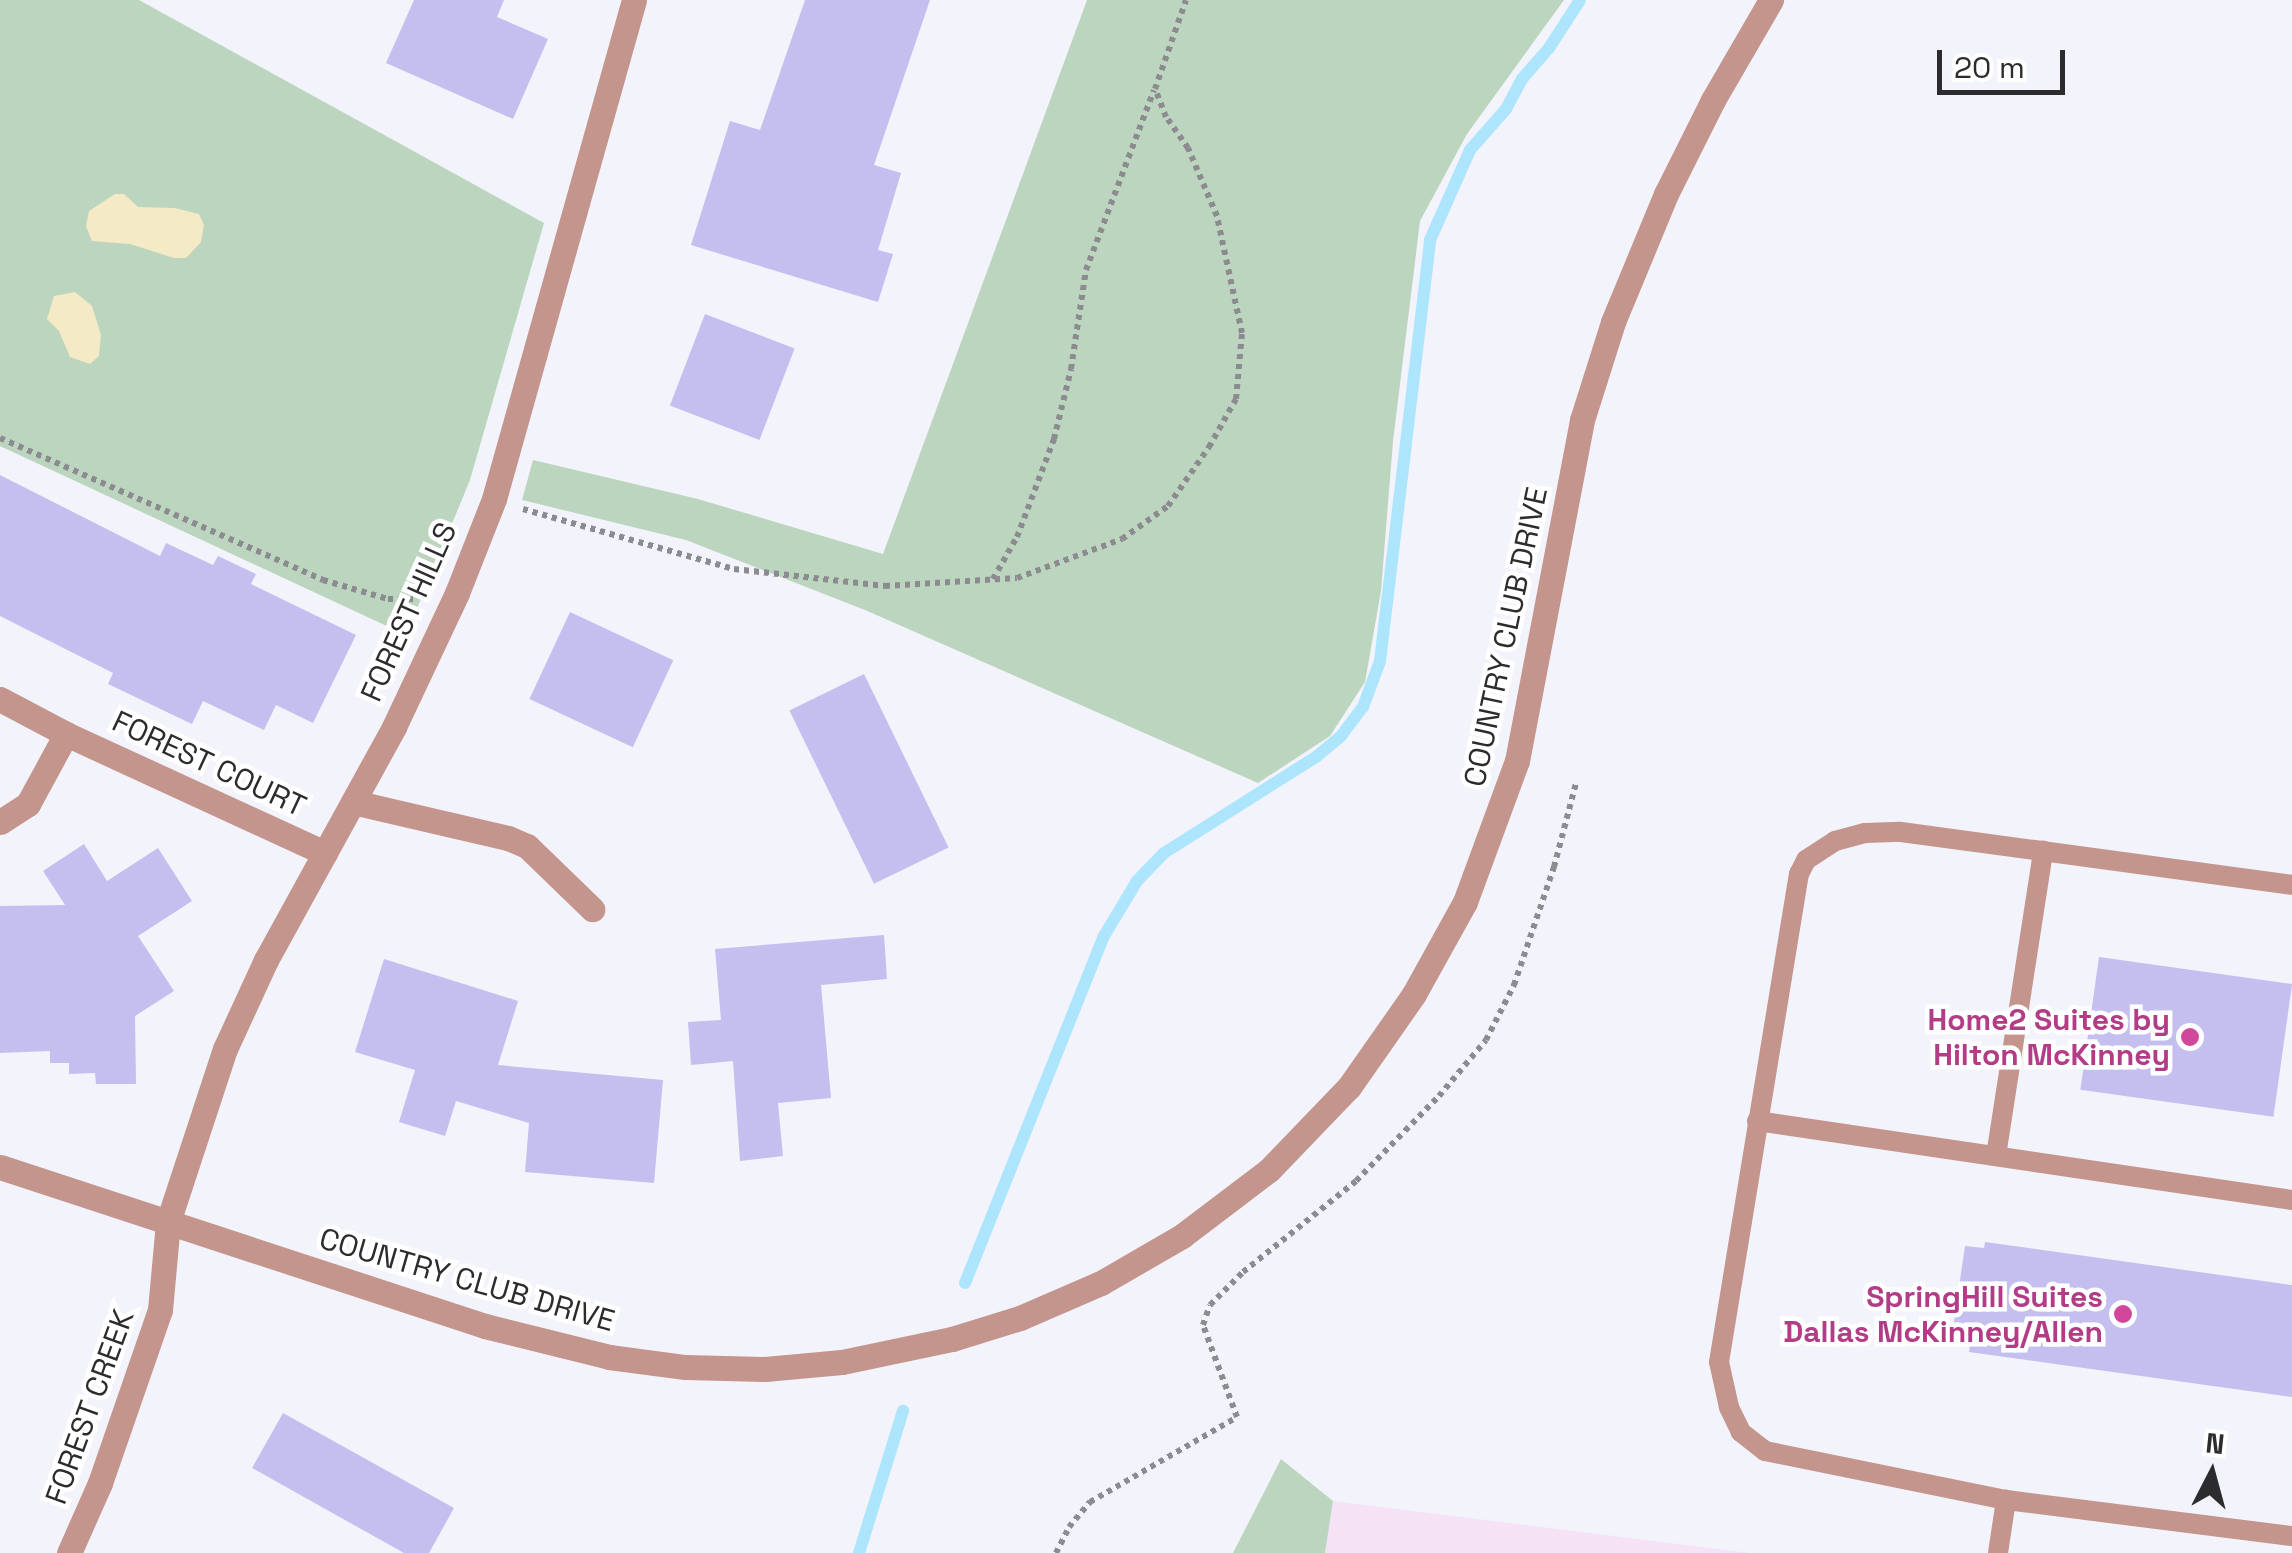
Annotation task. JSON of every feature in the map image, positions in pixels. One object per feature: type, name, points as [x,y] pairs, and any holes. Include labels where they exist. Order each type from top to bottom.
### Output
[{"type":"street","name":"FOREST HILLS","points":[[168,1222],[232,1033],[353,802],[456,592],[494,499],[634,0]]},
{"type":"street","name":"COUNTRY CLUB DRIVE","points":[[0,1167],[562,1347],[646,1362],[765,1369],[882,1356],[1020,1318],[1101,1283],[1216,1212],[1287,1154],[1348,1088],[1414,994],[1465,902],[1506,798],[1526,724],[1582,420],[1612,322],[1681,163],[1771,0]]},
{"type":"street","name":"FOREST COURT","points":[[0,698],[66,734],[326,853]]},
{"type":"street","name":"FOREST COURT","points":[[0,822],[28,804],[38,791],[66,734]]},
{"type":"street","points":[[353,802],[527,846],[592,909]]},
{"type":"street","name":"FOREST CREEK","points":[[69,1553],[100,1483],[160,1310],[168,1222]]},
{"type":"lane","points":[[2292,885],[1883,832],[1835,842],[1806,860],[1793,896],[1719,1362],[1728,1406],[1741,1432],[1765,1451],[2006,1500],[2292,1536]]},
{"type":"lane","points":[[1996,1156],[2043,851]]},
{"type":"lane","points":[[1757,1121],[2292,1200]]},
{"type":"lane","points":[[1998,1553],[2006,1500]]},
{"type":"path","points":[[993,580],[1016,537],[1054,439],[1086,270],[1186,0]]},
{"type":"path","points":[[494,499],[578,527],[734,568],[885,586],[993,580],[1052,568],[1122,539],[1168,506],[1210,447],[1236,399],[1242,334],[1218,216],[1188,148],[1166,117],[1155,89]]},
{"type":"path","points":[[0,438],[323,580],[388,599],[440,599],[456,592]]},
{"type":"path","points":[[1056,1553],[1069,1527],[1090,1502],[1237,1418],[1203,1325],[1210,1306],[1243,1272],[1356,1181],[1440,1096],[1486,1040],[1514,985],[1554,867],[1576,784]]},
{"type":"shaded area","points":[[1333,1501],[1750,1553],[1325,1553]]},
{"type":"green space","points":[[0,0],[139,0],[544,223],[470,480],[406,635],[0,446]]},
{"type":"green space","points":[[1087,0],[1564,0],[1467,134],[1420,221],[1393,441],[1381,591],[1365,682],[1330,736],[1258,783],[865,610],[686,540],[522,500],[533,460],[698,499],[883,554]]},
{"type":"green space","points":[[1281,1459],[1333,1501],[1325,1553],[1233,1553]]},
{"type":"sand","points":[[115,194],[124,194],[138,207],[175,208],[199,214],[204,225],[201,242],[186,258],[174,258],[130,244],[92,241],[86,226],[89,211]]},
{"type":"sand","points":[[75,292],[92,306],[101,335],[99,356],[90,364],[70,357],[59,331],[47,319],[54,296]]},
{"type":"building","points":[[414,0],[504,0],[497,17],[548,39],[513,119],[386,63]]},
{"type":"building","points":[[805,0],[930,0],[874,165],[901,173],[878,250],[893,254],[878,302],[691,245],[730,121],[760,130]]},
{"type":"building","points":[[705,314],[795,348],[760,440],[670,405]]},
{"type":"building","points":[[0,475],[160,556],[166,543],[213,565],[218,556],[256,574],[251,584],[356,635],[313,723],[276,705],[264,730],[203,701],[192,724],[108,684],[113,673],[0,616]]},
{"type":"building","points":[[570,612],[673,660],[633,747],[529,699]]},
{"type":"building","points":[[864,674],[949,847],[874,884],[789,710]]},
{"type":"building","points":[[84,844],[107,881],[158,848],[192,901],[138,936],[174,991],[135,1016],[136,1084],[96,1084],[95,1073],[69,1074],[69,1063],[50,1063],[50,1051],[0,1053],[0,906],[65,905],[43,871]]},
{"type":"building","points":[[884,935],[887,979],[821,985],[831,1098],[778,1103],[783,1156],[740,1161],[733,1061],[691,1065],[688,1022],[721,1020],[715,949]]},
{"type":"building","name":"Home2 Suites by Hilton McKinney","points":[[2099,957],[2292,984],[2273,1117],[2080,1090]]},
{"type":"building","points":[[384,959],[518,1001],[498,1065],[663,1080],[654,1183],[525,1172],[529,1123],[456,1101],[445,1136],[399,1122],[415,1070],[355,1052]]},
{"type":"building","name":"SpringHill Suites Dallas McKinney/Allen","points":[[1985,1242],[2292,1285],[2292,1397],[1969,1352],[1970,1345],[1951,1342],[1965,1246],[1984,1248]]},
{"type":"building","points":[[283,1413],[454,1508],[429,1553],[404,1553],[252,1468]]},
{"type":"waterway","points":[[965,1283],[1104,936],[1137,881],[1164,853],[1316,757],[1341,736],[1363,707],[1380,661],[1430,240],[1470,150],[1506,109],[1522,79],[1549,48],[1580,0]]},
{"type":"waterway","points":[[859,1553],[903,1411]]},
{"type":"place","name":"Home2 Suites by Hilton McKinney","points":[[2190,1037]]},
{"type":"place","name":"SpringHill Suites Dallas McKinney/Allen","points":[[2123,1314]]}]
